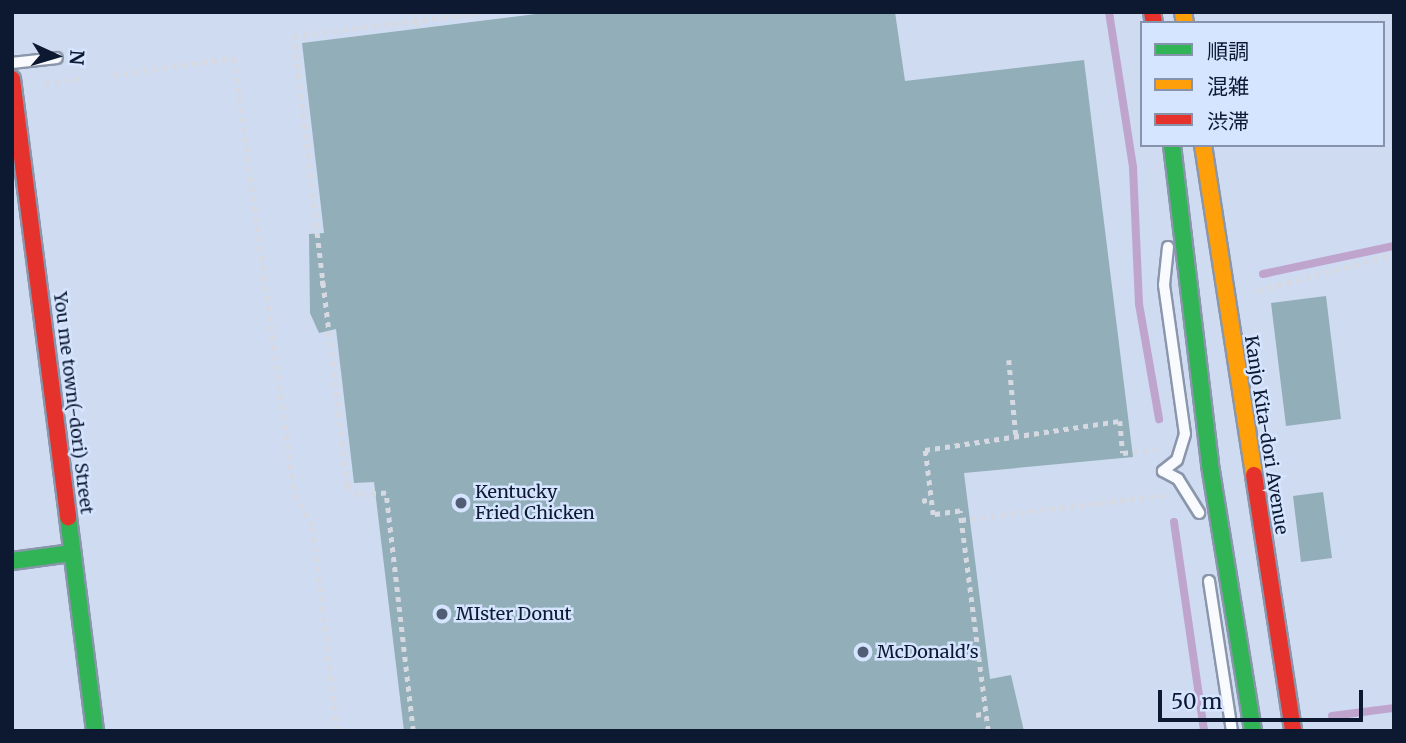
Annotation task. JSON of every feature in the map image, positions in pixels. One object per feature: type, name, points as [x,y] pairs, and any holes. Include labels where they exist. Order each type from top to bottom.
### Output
[{"type":"main road","name":"You me town(-dori) Street","points":[[12,79],[95,731]]},
{"type":"main road","points":[[1172,147],[1210,465],[1253,731]]},
{"type":"main road","name":"Kanjo Kita-dori Avenue","points":[[1203,147],[1293,731]]},
{"type":"main road","points":[[12,561],[72,553]]},
{"type":"lane","points":[[12,63],[57,58]]},
{"type":"lane","points":[[1176,171],[1164,285],[1185,435],[1177,460],[1163,471],[1197,501],[1201,528]]},
{"type":"lane","points":[[1208,569],[1232,731]]},
{"type":"path","points":[[415,12],[418,29]]},
{"type":"path","points":[[413,731],[386,493],[358,495],[346,485],[320,283],[293,36],[478,13]]},
{"type":"path","points":[[113,75],[234,58],[295,495],[313,527],[337,731]]},
{"type":"path","points":[[45,83],[85,78]]},
{"type":"path","points":[[1257,292],[1394,254]]},
{"type":"path","points":[[320,283],[329,282]]},
{"type":"path","points":[[1009,360],[1016,436]]},
{"type":"path","points":[[988,731],[960,511],[933,515],[925,450],[1120,421],[1124,453],[1160,449]]},
{"type":"path","points":[[961,520],[1167,495]]},
{"type":"path","points":[[922,501],[931,499]]},
{"type":"path","points":[[976,715],[986,713]]},
{"type":"building","points":[[552,12],[895,12],[905,81],[1084,60],[1133,457],[964,473],[990,679],[1011,675],[1024,731],[404,731],[374,482],[354,483],[336,329],[319,333],[310,313],[309,234],[324,233],[302,43]]},
{"type":"building","points":[[1326,296],[1341,419],[1286,426],[1271,303]]},
{"type":"building","points":[[1323,492],[1332,558],[1301,562],[1293,496]]},
{"type":"waterway","points":[[1109,12],[1133,167],[1139,304],[1159,419]]},
{"type":"waterway","points":[[1263,274],[1394,246]]},
{"type":"waterway","points":[[1174,522],[1204,731]]},
{"type":"waterway","points":[[1332,716],[1394,708]]},
{"type":"traffic: fast","points":[[1172,147],[1210,465],[1253,731]]},
{"type":"traffic: fast","points":[[68,517],[95,731]]},
{"type":"traffic: fast","points":[[12,561],[72,553]]},
{"type":"traffic: slow","points":[[1183,12],[1185,21]]},
{"type":"traffic: slow","points":[[1203,147],[1254,475]]},
{"type":"traffic: jam","points":[[1152,12],[1154,21]]},
{"type":"traffic: jam","points":[[12,79],[68,517]]},
{"type":"traffic: jam","points":[[1254,475],[1293,731]]},
{"type":"place","name":"Kentucky Fried Chicken","points":[[461,503]]},
{"type":"place","name":"MIster Donut","points":[[442,614]]},
{"type":"place","name":"McDonald's","points":[[863,652]]}]
